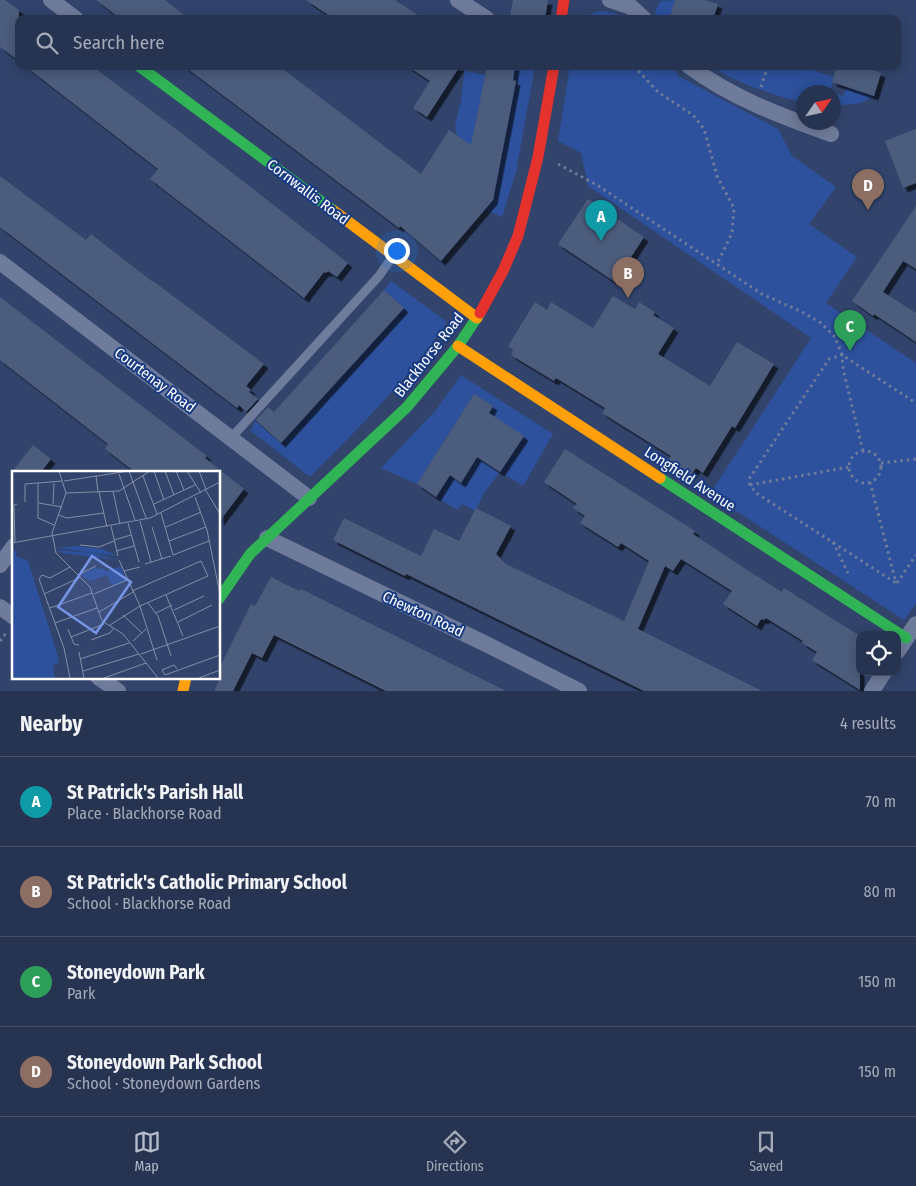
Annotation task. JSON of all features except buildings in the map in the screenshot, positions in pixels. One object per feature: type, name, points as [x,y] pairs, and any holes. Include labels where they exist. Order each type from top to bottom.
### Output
[{"type":"street","points":[[51,0],[71,15]]},
{"type":"street","points":[[458,0],[481,15]]},
{"type":"street","points":[[562,15],[564,0]]},
{"type":"street","points":[[610,0],[634,4],[641,15]]},
{"type":"street","name":"Cornwallis Road","points":[[144,70],[477,318]]},
{"type":"street","name":"Blackhorse Road","points":[[220,598],[250,554],[407,407],[458,346],[477,318],[503,271],[518,236],[538,158],[553,70]]},
{"type":"street","points":[[694,70],[710,82],[742,99],[783,118],[831,134]]},
{"type":"street","name":"Courtenay Road","points":[[0,262],[310,498]]},
{"type":"street","name":"Longfield Avenue","points":[[458,346],[911,631]]},
{"type":"street","name":"Chewton Road","points":[[267,538],[579,691]]},
{"type":"street","points":[[0,565],[12,549]]},
{"type":"street","points":[[0,607],[12,616]]},
{"type":"street","points":[[901,646],[911,631]]},
{"type":"street","points":[[872,691],[881,676]]},
{"type":"street","points":[[99,678],[118,691]]},
{"type":"street","points":[[183,691],[186,678]]},
{"type":"lane","points":[[230,438],[378,276],[394,256]]},
{"type":"path","points":[[638,70],[658,92],[693,115],[704,128],[717,176],[734,208],[732,233],[717,264]]},
{"type":"path","points":[[551,161],[597,185],[762,294],[802,312],[820,323],[835,337],[842,355],[843,369],[863,451]]},
{"type":"path","points":[[842,355],[916,403]]},
{"type":"path","points":[[842,355],[829,359],[749,479],[750,485],[756,493],[896,583]]},
{"type":"path","points":[[863,451],[876,454],[882,468],[879,476],[866,483],[858,482],[852,477],[849,467],[854,455],[863,451]]},
{"type":"path","points":[[881,463],[916,459]]},
{"type":"path","points":[[750,485],[849,467]]},
{"type":"path","points":[[870,482],[896,583]]},
{"type":"path","points":[[896,583],[916,555]]},
{"type":"shaded area","points":[[675,0],[670,15],[655,15],[656,8],[661,1]]},
{"type":"shaded area","points":[[600,11],[618,15],[588,15]]},
{"type":"shaded area","points":[[465,70],[486,75],[467,179],[455,126],[461,100]]},
{"type":"shaded area","points":[[514,70],[534,70],[516,172],[502,217],[484,209],[486,203],[492,204],[515,81],[513,80]]},
{"type":"shaded area","points":[[569,70],[674,70],[680,77],[778,129],[792,156],[836,187],[809,224],[857,257],[826,303],[916,363],[916,603],[904,620],[710,494],[811,338],[588,186],[581,153],[558,141]]},
{"type":"shaded area","points":[[718,70],[812,70],[834,77],[832,85],[796,85],[796,101],[755,88]]},
{"type":"shaded area","points":[[847,87],[874,96],[861,103],[841,105],[841,95],[843,96]]},
{"type":"shaded area","points":[[391,281],[447,322],[399,383],[310,477],[251,431],[255,421],[281,443],[404,308],[384,290]]},
{"type":"shaded area","points":[[461,375],[553,434],[523,486],[500,472],[523,436],[479,428],[493,406],[474,394],[417,484],[381,468],[436,410]]},
{"type":"shaded area","points":[[485,450],[479,459],[500,472],[484,493],[475,511],[462,504],[457,510],[436,497],[450,475],[461,483],[454,468]]},
{"type":"traffic: fast","points":[[144,70],[334,211]]},
{"type":"traffic: fast","points":[[220,598],[250,554],[407,407],[458,346],[480,313]]},
{"type":"traffic: fast","points":[[660,478],[906,638]]},
{"type":"traffic: slow","points":[[334,211],[477,318]]},
{"type":"traffic: slow","points":[[458,346],[660,478]]},
{"type":"traffic: slow","points":[[183,691],[186,678]]},
{"type":"traffic: jam","points":[[562,15],[564,0]]},
{"type":"traffic: jam","points":[[480,313],[503,271],[518,236],[538,157],[553,70]]},
{"type":"place","name":"Stoneydown Park School","points":[[868,210]]},
{"type":"place","name":"St Patrick's Parish Hall","points":[[601,241]]},
{"type":"place","name":"St Patrick's Catholic Primary School","points":[[628,298]]},
{"type":"place","name":"Stoneydown Park","points":[[850,351]]}]
